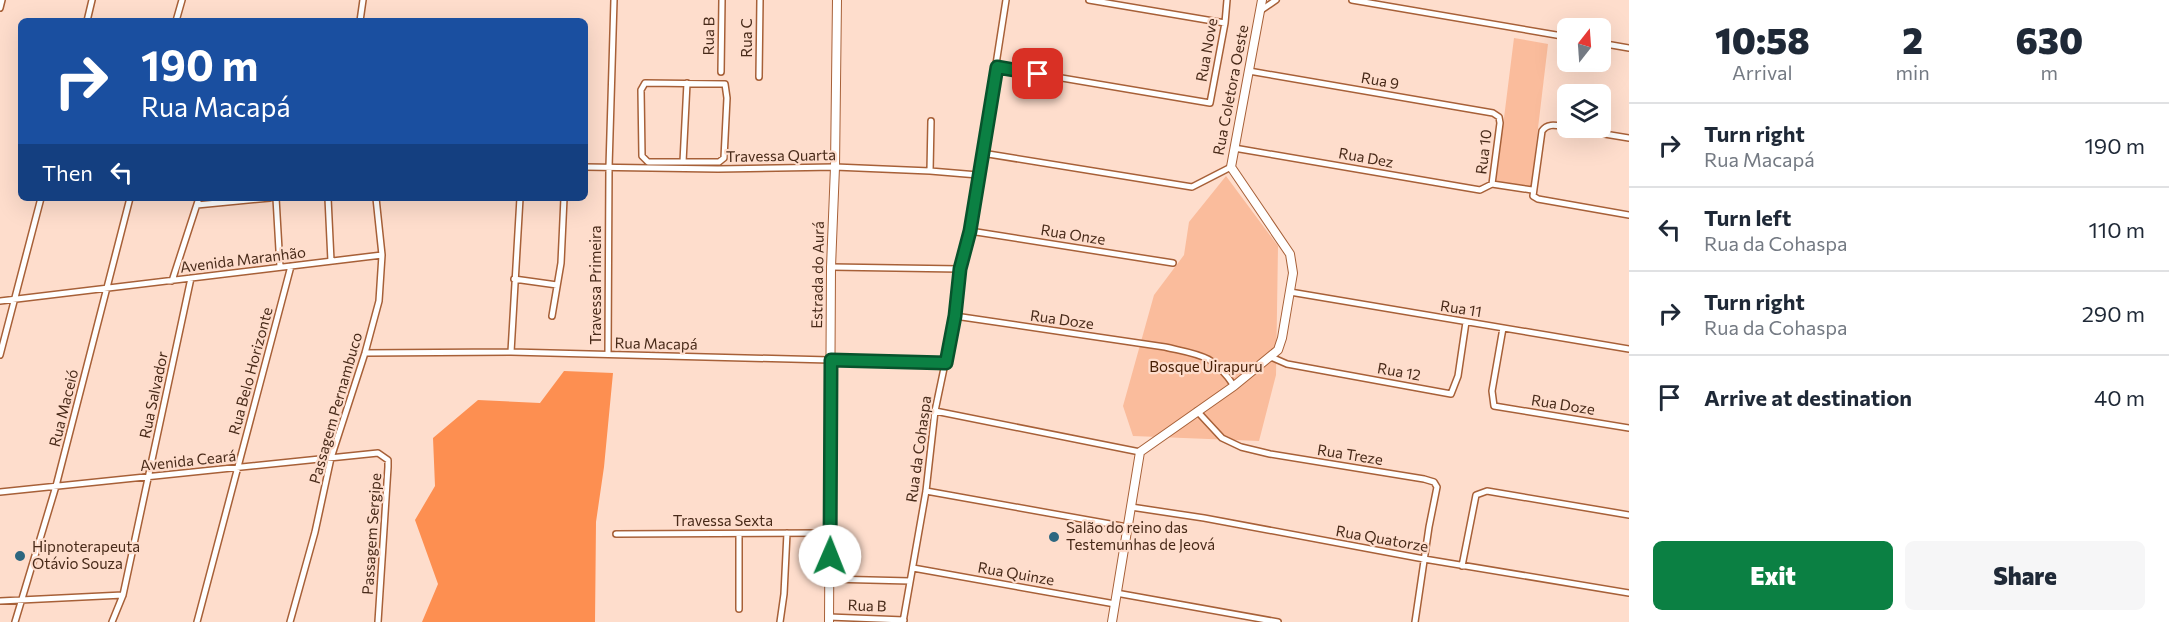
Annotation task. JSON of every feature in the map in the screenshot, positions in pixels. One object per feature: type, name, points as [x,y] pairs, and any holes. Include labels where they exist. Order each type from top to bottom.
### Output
[{"type":"street","points":[[0,8],[2,0]]},
{"type":"street","points":[[88,18],[92,0]]},
{"type":"street","points":[[177,18],[182,0]]},
{"type":"street","points":[[360,18],[363,0]]},
{"type":"street","name":"Travessa Primeira","points":[[608,354],[609,167],[614,0]]},
{"type":"street","name":"Rua B","points":[[721,72],[722,0]]},
{"type":"street","name":"Rua C","points":[[759,77],[760,0]]},
{"type":"street","name":"Estrada do Aurá","points":[[829,620],[831,267],[837,0]]},
{"type":"street","name":"Rua da Cohaspa","points":[[904,621],[926,491],[936,411],[955,316],[960,269],[970,231],[1006,0]]},
{"type":"street","points":[[1089,0],[1225,23]]},
{"type":"street","name":"Rua Nove","points":[[997,67],[1210,103],[1227,0]]},
{"type":"street","name":"Rua Coletora Oeste","points":[[1140,452],[1271,357],[1278,350],[1282,338],[1293,273],[1290,254],[1231,167],[1262,0]]},
{"type":"street","name":"Rua Coletora Oeste","points":[[1260,11],[1276,0]]},
{"type":"street","points":[[1352,0],[1557,36]]},
{"type":"street","points":[[1611,45],[1629,48]]},
{"type":"street","name":"Rua 9","points":[[1249,71],[1493,113],[1499,117],[1500,123]]},
{"type":"street","points":[[718,169],[719,162],[725,154],[727,98],[724,93],[725,84],[645,83],[641,90],[642,156],[648,162],[719,162]]},
{"type":"street","points":[[683,162],[687,83]]},
{"type":"street","points":[[930,171],[931,121]]},
{"type":"street","name":"Rua 10","points":[[1492,184],[1500,123]]},
{"type":"street","points":[[1557,125],[1545,126],[1542,131],[1532,190],[1533,196],[1538,199],[1629,215]]},
{"type":"street","points":[[1611,135],[1629,138]]},
{"type":"street","name":"Rua Dez","points":[[1234,148],[1480,190],[1492,184],[1532,190]]},
{"type":"street","points":[[981,153],[1192,187],[1231,167]]},
{"type":"street","name":"Travessa Quarta","points":[[588,167],[718,169],[835,167],[978,175]]},
{"type":"street","points":[[0,355],[40,201]]},
{"type":"street","name":"Rua Maceió","points":[[15,622],[56,486],[129,201]]},
{"type":"street","points":[[172,281],[197,201]]},
{"type":"street","points":[[196,205],[238,201]]},
{"type":"street","points":[[276,201],[280,267]]},
{"type":"street","points":[[328,201],[331,261]]},
{"type":"street","name":"Passagem Pernambuco","points":[[290,622],[315,532],[331,458],[365,353],[379,301],[382,255],[376,201]]},
{"type":"street","points":[[511,352],[520,201]]},
{"type":"street","points":[[552,316],[561,263],[564,201]]},
{"type":"street","name":"Rua Onze","points":[[970,231],[1173,263]]},
{"type":"street","name":"Avenida Maranhão","points":[[0,301],[382,255]]},
{"type":"street","name":"Rua Belo Horizonte","points":[[197,622],[291,266]]},
{"type":"street","points":[[831,267],[960,269]]},
{"type":"street","name":"Rua Salvador","points":[[112,622],[123,595],[191,278]]},
{"type":"street","points":[[514,279],[557,285]]},
{"type":"street","name":"Rua 11","points":[[1290,292],[1629,349]]},
{"type":"street","name":"Rua Doze","points":[[955,316],[1165,347],[1212,360],[1224,370],[1234,386]]},
{"type":"street","name":"Rua 12","points":[[1271,357],[1287,363],[1451,394],[1458,376],[1466,322]]},
{"type":"street","name":"Rua Doze","points":[[1503,328],[1492,391],[1494,406],[1629,428]]},
{"type":"street","name":"Rua Macapá","points":[[365,353],[511,352],[946,363]]},
{"type":"street","points":[[936,411],[1140,452],[1112,622]]},
{"type":"street","name":"Rua Treze","points":[[1197,411],[1222,438],[1241,447],[1434,482],[1437,487],[1424,559]]},
{"type":"street","name":"Avenida Ceará","points":[[0,492],[378,453]]},
{"type":"street","name":"Passagem Sergipe","points":[[378,453],[384,455],[388,460],[388,467],[378,622]]},
{"type":"street","points":[[926,491],[1127,527]]},
{"type":"street","points":[[1462,566],[1476,495],[1482,492],[1629,515]]},
{"type":"street","name":"Rua Quatorze","points":[[1131,507],[1204,518],[1462,566],[1629,593]]},
{"type":"street","points":[[780,622],[787,533]]},
{"type":"street","name":"Travessa Sexta","points":[[616,534],[830,533]]},
{"type":"street","points":[[739,534],[739,609]]},
{"type":"street","points":[[1415,622],[1424,559]]},
{"type":"street","name":"Rua Quinze","points":[[913,568],[1115,604]]},
{"type":"street","points":[[830,579],[910,580]]},
{"type":"street","points":[[1116,593],[1278,622]]},
{"type":"street","points":[[0,601],[123,595]]},
{"type":"street","name":"Rua B","points":[[829,620],[904,621]]},
{"type":"green space","points":[[1514,38],[1548,44],[1531,187],[1496,182]]},
{"type":"green space","name":"Bosque Uirapuru","points":[[1226,176],[1278,246],[1276,375],[1259,441],[1133,436],[1123,406],[1154,295],[1184,255],[1189,222]]},
{"type":"shaded area","points":[[564,371],[613,373],[596,522],[595,622],[422,622],[438,584],[415,520],[435,486],[433,438],[478,400],[540,403]]},
{"type":"place","name":"Salão do reino das Testemunhas de Jeová","points":[[1054,537]]},
{"type":"place","name":"Hipnoterapeuta Otávio Souza","points":[[20,556]]},
{"type":"route","points":[[830,556],[831,360],[946,363],[955,316],[960,269],[970,231],[997,67],[1038,74]]}]
